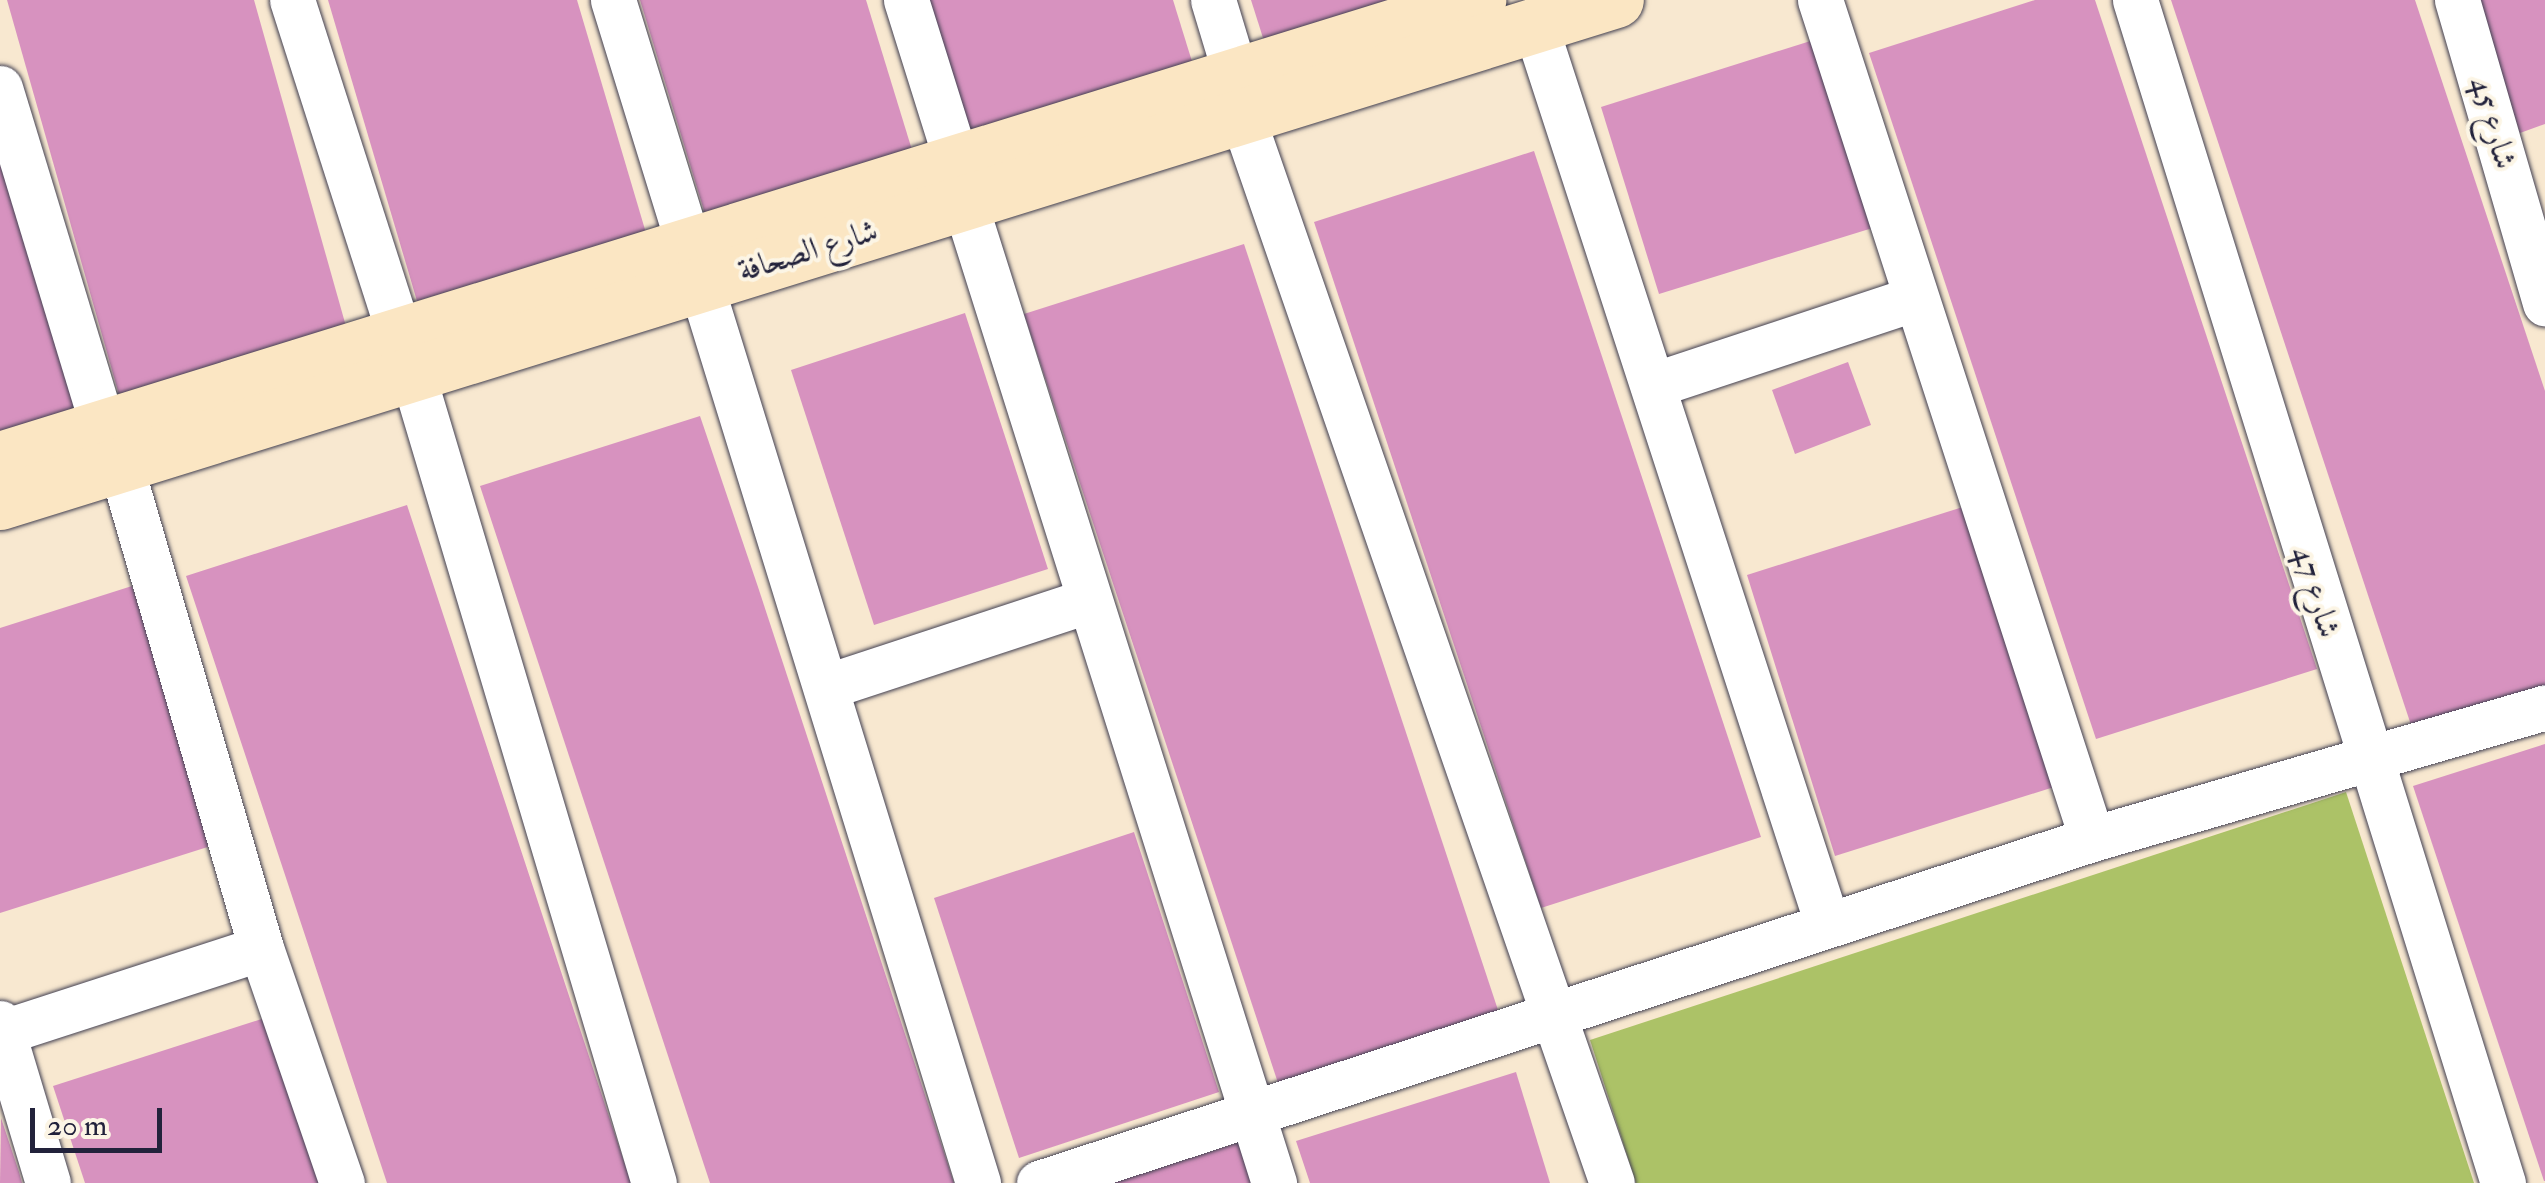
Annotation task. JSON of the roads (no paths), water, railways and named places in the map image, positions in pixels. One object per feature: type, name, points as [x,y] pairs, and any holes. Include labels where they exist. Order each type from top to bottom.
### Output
[{"type":"main road","name":"شارع الصحافة","points":[[0,460],[111,445],[961,182],[1238,95],[1478,0]]},
{"type":"main road","name":"شارع الصحافة","points":[[1238,95],[1535,25],[1616,0]]},
{"type":"main road","name":"شارع الصحافة","points":[[0,502],[111,445]]},
{"type":"street","points":[[292,0],[405,353],[654,1183]]},
{"type":"street","points":[[613,0],[828,686],[978,1183]]},
{"type":"street","points":[[906,0],[1086,601],[1274,1183]]},
{"type":"street","points":[[1213,0],[1238,95],[1612,1183]]},
{"type":"street","points":[[1820,0],[1913,300],[2092,840]]},
{"type":"street","name":"شارع 47","points":[[2135,0],[2368,760],[2503,1183]]},
{"type":"street","name":"شارع 45","points":[[2458,0],[2545,303]]},
{"type":"street","points":[[1535,25],[1827,923]]},
{"type":"street","points":[[0,88],[262,948],[342,1183]]},
{"type":"street","points":[[1654,386],[1913,300]]},
{"type":"street","points":[[828,686],[1086,601]]},
{"type":"street","points":[[1039,1183],[1827,923],[2092,840],[2545,707]]},
{"type":"street","points":[[48,1183],[2,1028],[262,948]]}]
